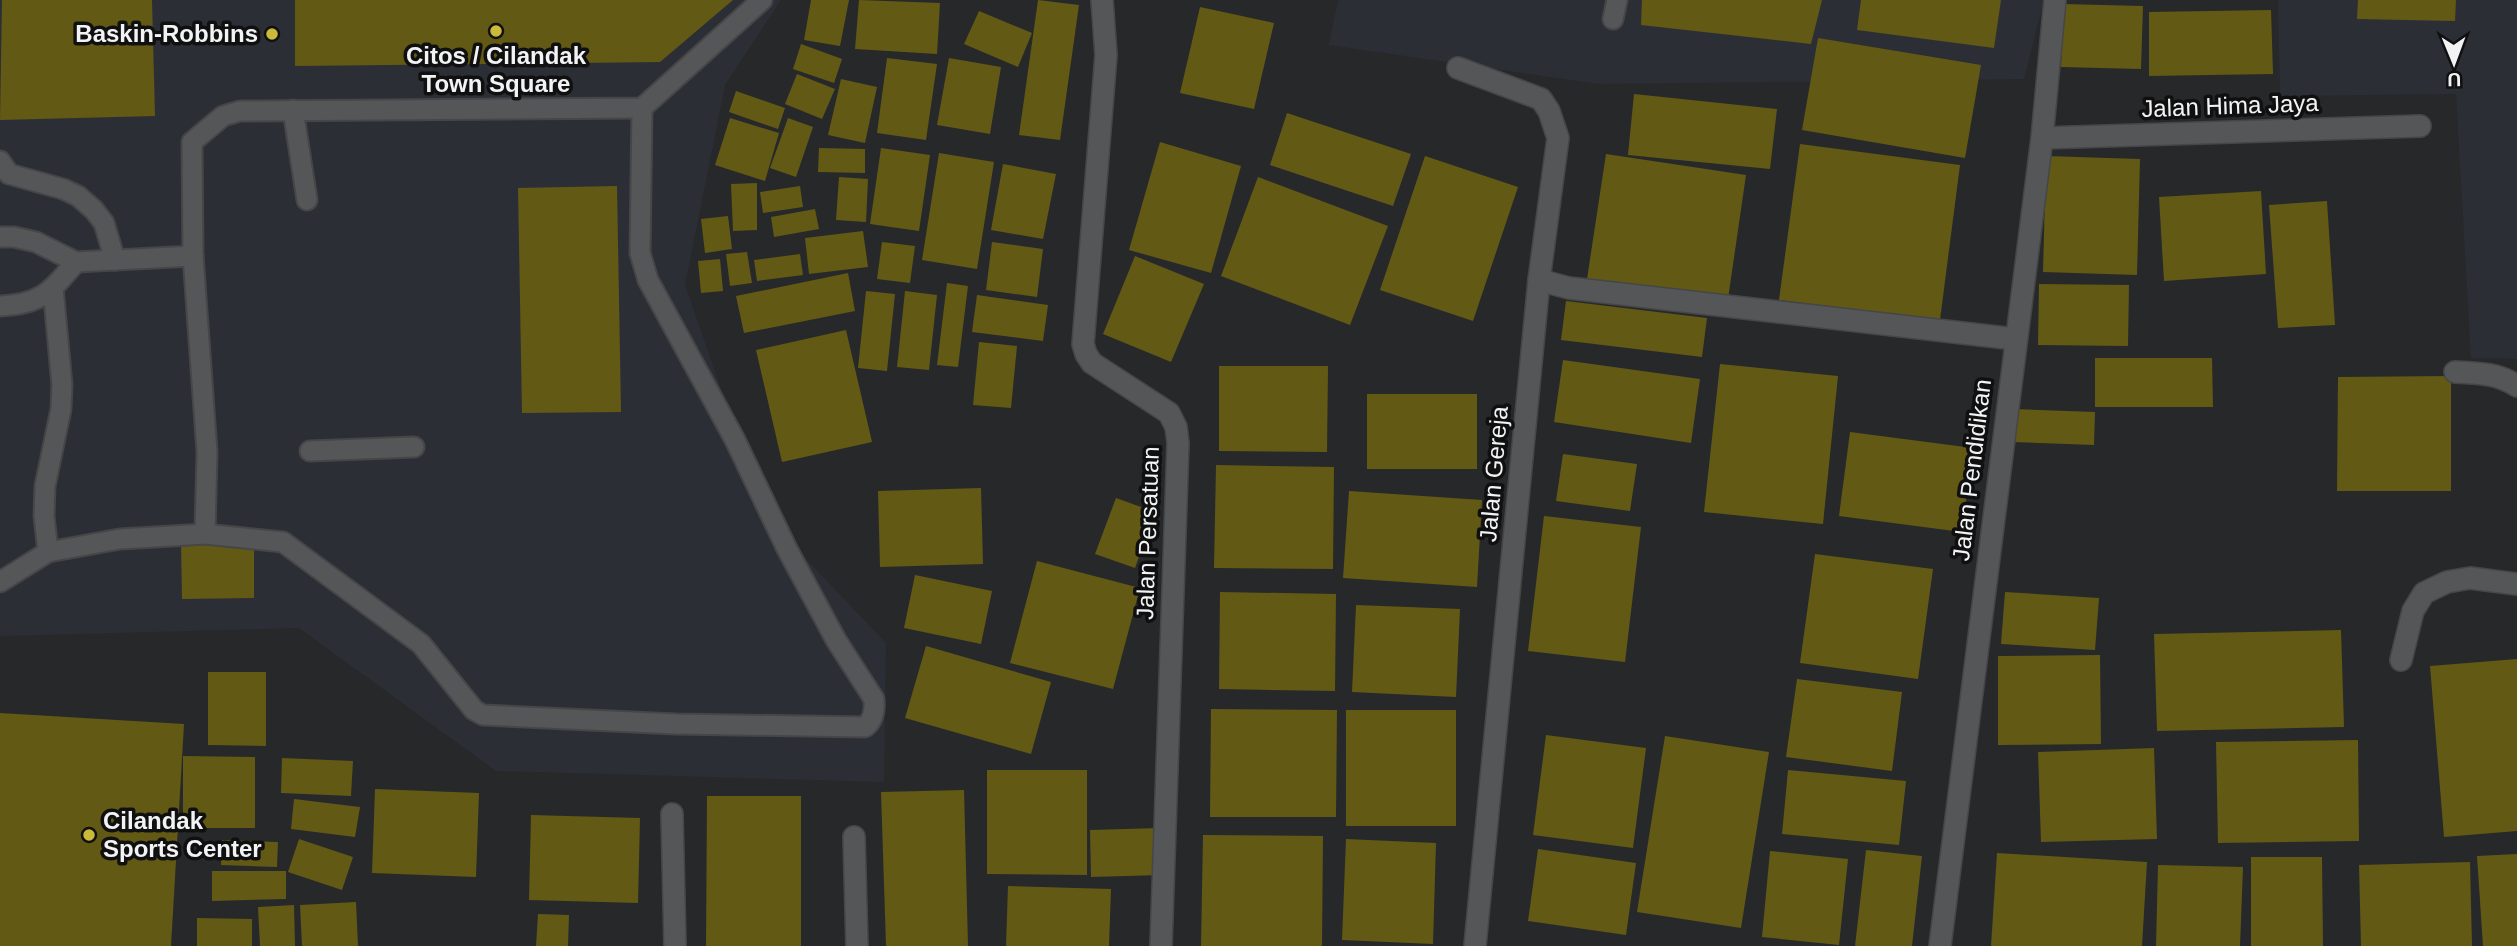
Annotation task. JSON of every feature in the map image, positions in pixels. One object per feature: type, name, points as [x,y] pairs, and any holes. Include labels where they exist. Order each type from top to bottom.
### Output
[{"type":"street","name":"Jalan Persatuan","points":[[1102,0],[1106,55],[1083,344],[1092,363],[1158,404],[1169,414],[1176,427],[1178,443],[1161,946]]},
{"type":"street","name":"Jalan Pendidikan","points":[[1940,946],[2042,138],[2055,0]]},
{"type":"street","name":"Jalan Gereja","points":[[1458,68],[1541,99],[1553,119],[1558,138],[1539,280],[1475,946]]},
{"type":"street","name":"Jalan Hima Jaya","points":[[2042,138],[2420,126]]},
{"type":"street","points":[[1539,280],[1569,288],[2015,339]]},
{"type":"street","points":[[2455,372],[2486,374],[2507,379],[2517,386]]},
{"type":"street","points":[[2401,660],[2413,611],[2424,593],[2447,582],[2470,578],[2517,584]]},
{"type":"street","points":[[672,814],[675,946]]},
{"type":"street","points":[[854,837],[857,946]]},
{"type":"lane","points":[[205,534],[206,452],[193,256],[192,142],[223,116],[240,111],[642,108],[762,0]]},
{"type":"lane","points":[[0,582],[48,552],[120,539],[205,534],[283,542],[421,644],[474,710],[484,715],[498,718],[676,724],[865,727],[871,723],[875,709],[874,699],[836,640],[787,549],[735,440],[648,280],[640,253],[642,108]]},
{"type":"lane","points":[[293,110],[307,200]]},
{"type":"lane","points":[[0,161],[9,174],[63,189],[78,196],[104,223],[115,260]]},
{"type":"lane","points":[[0,237],[36,242],[76,262],[193,256]]},
{"type":"lane","points":[[0,306],[22,305],[37,300],[53,288],[76,262]]},
{"type":"lane","points":[[48,552],[44,516],[46,486],[61,409],[62,384],[53,288]]},
{"type":"lane","points":[[310,451],[414,447]]},
{"type":"shaded area","points":[[0,0],[781,0],[725,85],[685,285],[765,516],[886,643],[884,782],[496,771],[299,628],[0,636]]},
{"type":"shaded area","points":[[1338,0],[2044,0],[2024,79],[1599,84],[1329,45]]},
{"type":"shaded area","points":[[2278,0],[2517,0],[2517,359],[2471,358],[2456,94],[2280,96]]},
{"type":"building","points":[[2,0],[152,0],[155,116],[0,120]]},
{"type":"building","name":"Citos / Cilandak Town Square","points":[[295,0],[733,0],[660,62],[295,66]]},
{"type":"building","points":[[811,0],[849,0],[840,46],[804,40]]},
{"type":"building","points":[[859,0],[940,3],[937,54],[855,49]]},
{"type":"building","points":[[1038,0],[1079,5],[1060,140],[1019,135]]},
{"type":"building","points":[[1642,0],[1822,0],[1811,44],[1641,25]]},
{"type":"building","points":[[1861,0],[2001,0],[1994,48],[1857,30]]},
{"type":"building","points":[[2358,0],[2456,0],[2455,21],[2357,19]]},
{"type":"building","points":[[2063,4],[2143,6],[2141,69],[2061,67]]},
{"type":"building","points":[[1200,7],[1274,23],[1254,109],[1180,93]]},
{"type":"building","points":[[2271,10],[2273,74],[2149,76],[2149,12]]},
{"type":"building","points":[[979,11],[1032,33],[1018,67],[964,44]]},
{"type":"building","points":[[1818,38],[1981,65],[1965,158],[1802,130]]},
{"type":"building","points":[[801,44],[842,59],[834,83],[793,69]]},
{"type":"building","points":[[887,58],[937,64],[926,140],[877,133]]},
{"type":"building","points":[[949,58],[1001,67],[990,134],[937,125]]},
{"type":"building","points":[[797,74],[835,89],[822,119],[785,104]]},
{"type":"building","points":[[841,79],[877,87],[865,143],[828,135]]},
{"type":"building","points":[[736,91],[785,108],[778,129],[729,112]]},
{"type":"building","points":[[1634,94],[1777,109],[1770,169],[1628,155]]},
{"type":"building","points":[[1287,113],[1411,154],[1393,206],[1270,165]]},
{"type":"building","points":[[730,118],[779,133],[765,181],[715,165]]},
{"type":"building","points":[[788,118],[813,127],[796,177],[770,168]]},
{"type":"building","points":[[1160,142],[1241,166],[1211,273],[1129,250]]},
{"type":"building","points":[[1800,144],[1960,165],[1940,320],[1779,300]]},
{"type":"building","points":[[819,148],[865,149],[865,173],[818,172]]},
{"type":"building","points":[[881,148],[930,155],[919,231],[870,224]]},
{"type":"building","points":[[939,153],[994,162],[977,269],[922,260]]},
{"type":"building","points":[[1606,154],[1746,175],[1728,299],[1587,279]]},
{"type":"building","points":[[1425,156],[1518,187],[1473,321],[1380,290]]},
{"type":"building","points":[[2046,156],[2140,159],[2137,275],[2043,272]]},
{"type":"building","points":[[1003,164],[1056,174],[1043,239],[991,230]]},
{"type":"building","points":[[839,177],[868,179],[866,222],[836,220]]},
{"type":"building","points":[[1258,177],[1388,226],[1350,325],[1221,276]]},
{"type":"building","points":[[757,183],[757,230],[733,231],[731,184]]},
{"type":"building","points":[[617,186],[621,412],[522,413],[518,188]]},
{"type":"building","points":[[800,186],[803,207],[763,213],[760,192]]},
{"type":"building","points":[[2261,191],[2266,274],[2164,281],[2159,197]]},
{"type":"building","points":[[2327,201],[2335,325],[2278,328],[2269,205]]},
{"type":"building","points":[[815,209],[819,229],[774,237],[771,217]]},
{"type":"building","points":[[728,216],[732,249],[705,253],[701,219]]},
{"type":"building","points":[[863,231],[868,267],[809,274],[805,238]]},
{"type":"building","points":[[882,242],[915,246],[910,283],[877,279]]},
{"type":"building","points":[[992,242],[1043,249],[1037,297],[986,290]]},
{"type":"building","points":[[747,252],[752,283],[730,286],[726,254]]},
{"type":"building","points":[[800,254],[803,275],[757,281],[754,260]]},
{"type":"building","points":[[1135,256],[1204,284],[1171,362],[1103,334]]},
{"type":"building","points":[[720,259],[723,291],[701,293],[698,261]]},
{"type":"building","points":[[848,273],[855,311],[744,333],[736,296]]},
{"type":"building","points":[[947,283],[968,286],[958,367],[937,365]]},
{"type":"building","points":[[2039,284],[2129,285],[2128,346],[2038,345]]},
{"type":"building","points":[[866,291],[895,294],[887,371],[858,368]]},
{"type":"building","points":[[905,291],[937,295],[929,370],[897,367]]},
{"type":"building","points":[[977,295],[1048,305],[1043,341],[972,332]]},
{"type":"building","points":[[1566,301],[1707,318],[1702,357],[1561,340]]},
{"type":"building","points":[[846,330],[872,442],[782,462],[756,350]]},
{"type":"building","points":[[979,342],[1017,346],[1011,408],[973,405]]},
{"type":"building","points":[[2095,358],[2212,358],[2213,407],[2095,407]]},
{"type":"building","points":[[1563,360],[1700,379],[1691,443],[1554,422]]},
{"type":"building","points":[[1720,364],[1838,376],[1823,524],[1704,512]]},
{"type":"building","points":[[1219,366],[1328,366],[1327,452],[1219,451]]},
{"type":"building","points":[[2451,376],[2451,491],[2337,491],[2338,377]]},
{"type":"building","points":[[1367,394],[1477,394],[1477,469],[1367,469]]},
{"type":"building","points":[[2014,409],[2095,412],[2094,445],[2013,442]]},
{"type":"building","points":[[1850,432],[1973,448],[1962,532],[1839,516]]},
{"type":"building","points":[[1563,454],[1637,464],[1630,511],[1556,501]]},
{"type":"building","points":[[1216,465],[1334,467],[1333,569],[1214,568]]},
{"type":"building","points":[[981,488],[983,564],[880,567],[878,491]]},
{"type":"building","points":[[1349,491],[1482,500],[1477,587],[1343,578]]},
{"type":"building","points":[[1116,498],[1155,512],[1135,568],[1095,554]]},
{"type":"building","points":[[1544,516],[1641,527],[1625,662],[1528,651]]},
{"type":"building","points":[[254,541],[254,598],[182,599],[181,542]]},
{"type":"building","points":[[1815,554],[1933,569],[1918,679],[1800,663]]},
{"type":"building","points":[[1037,561],[1140,588],[1113,689],[1010,663]]},
{"type":"building","points":[[915,575],[992,591],[981,644],[904,628]]},
{"type":"building","points":[[1220,592],[1336,594],[1335,691],[1219,689]]},
{"type":"building","points":[[2005,592],[2099,598],[2095,650],[2001,644]]},
{"type":"building","points":[[1356,605],[1460,609],[1456,697],[1352,692]]},
{"type":"building","points":[[2341,630],[2344,727],[2157,731],[2154,634]]},
{"type":"building","points":[[926,646],[1051,682],[1031,754],[905,718]]},
{"type":"building","points":[[2100,655],[2101,744],[1998,745],[1998,656]]},
{"type":"building","points":[[2517,659],[2517,831],[2444,837],[2430,666]]},
{"type":"building","points":[[208,672],[266,672],[266,746],[208,745]]},
{"type":"building","points":[[1797,679],[1902,692],[1892,771],[1786,757]]},
{"type":"building","points":[[1211,709],[1337,710],[1336,817],[1210,817]]},
{"type":"building","points":[[1346,710],[1456,710],[1456,826],[1346,826]]},
{"type":"building","name":"Cilandak Sports Center","points":[[0,713],[184,724],[171,946],[0,946]]},
{"type":"building","points":[[1546,735],[1646,748],[1633,848],[1533,835]]},
{"type":"building","points":[[1665,736],[1769,752],[1741,928],[1637,912]]},
{"type":"building","points":[[2358,740],[2359,841],[2218,843],[2216,742]]},
{"type":"building","points":[[2154,748],[2157,839],[2041,842],[2038,752]]},
{"type":"building","points":[[183,756],[255,757],[255,828],[183,828]]},
{"type":"building","points":[[282,758],[353,761],[351,796],[281,793]]},
{"type":"building","points":[[987,770],[1087,770],[1087,875],[987,874]]},
{"type":"building","points":[[1788,770],[1906,781],[1899,845],[1782,834]]},
{"type":"building","points":[[375,789],[479,793],[476,877],[372,873]]},
{"type":"building","points":[[964,790],[968,946],[886,946],[881,792]]},
{"type":"building","points":[[707,796],[801,796],[801,946],[706,946]]},
{"type":"building","points":[[294,799],[360,807],[355,837],[291,829]]},
{"type":"building","points":[[531,815],[640,818],[638,903],[529,900]]},
{"type":"building","points":[[1160,828],[1162,875],[1091,877],[1090,830]]},
{"type":"building","points":[[1203,835],[1323,836],[1322,946],[1201,946]]},
{"type":"building","points":[[299,839],[353,857],[342,890],[288,872]]},
{"type":"building","points":[[1346,839],[1436,843],[1433,944],[1342,940]]},
{"type":"building","points":[[222,840],[278,842],[277,867],[221,865]]},
{"type":"building","points":[[1538,849],[1636,863],[1626,935],[1528,921]]},
{"type":"building","points":[[1866,850],[1922,856],[1912,946],[1855,946]]},
{"type":"building","points":[[1770,851],[1848,859],[1839,945],[1762,937]]},
{"type":"building","points":[[1997,853],[2147,862],[2142,946],[1991,946]]},
{"type":"building","points":[[2517,854],[2517,946],[2483,946],[2477,856]]},
{"type":"building","points":[[2251,857],[2322,857],[2323,946],[2251,946]]},
{"type":"building","points":[[2470,862],[2472,946],[2361,946],[2359,865]]},
{"type":"building","points":[[2158,865],[2243,867],[2240,946],[2156,946]]},
{"type":"building","points":[[212,871],[286,871],[286,899],[212,901]]},
{"type":"building","points":[[1008,886],[1111,889],[1109,946],[1006,946]]},
{"type":"building","points":[[356,902],[358,946],[302,946],[300,905]]},
{"type":"building","points":[[294,905],[295,946],[260,946],[258,907]]},
{"type":"building","points":[[538,914],[569,915],[568,946],[536,946]]},
{"type":"building","points":[[197,918],[252,919],[252,946],[197,946]]},
{"type":"place","name":"Citos / Cilandak Town Square","points":[[496,31]]},
{"type":"place","name":"Baskin-Robbins","points":[[272,34]]},
{"type":"place","name":"Cilandak Sports Center","points":[[89,835]]}]
